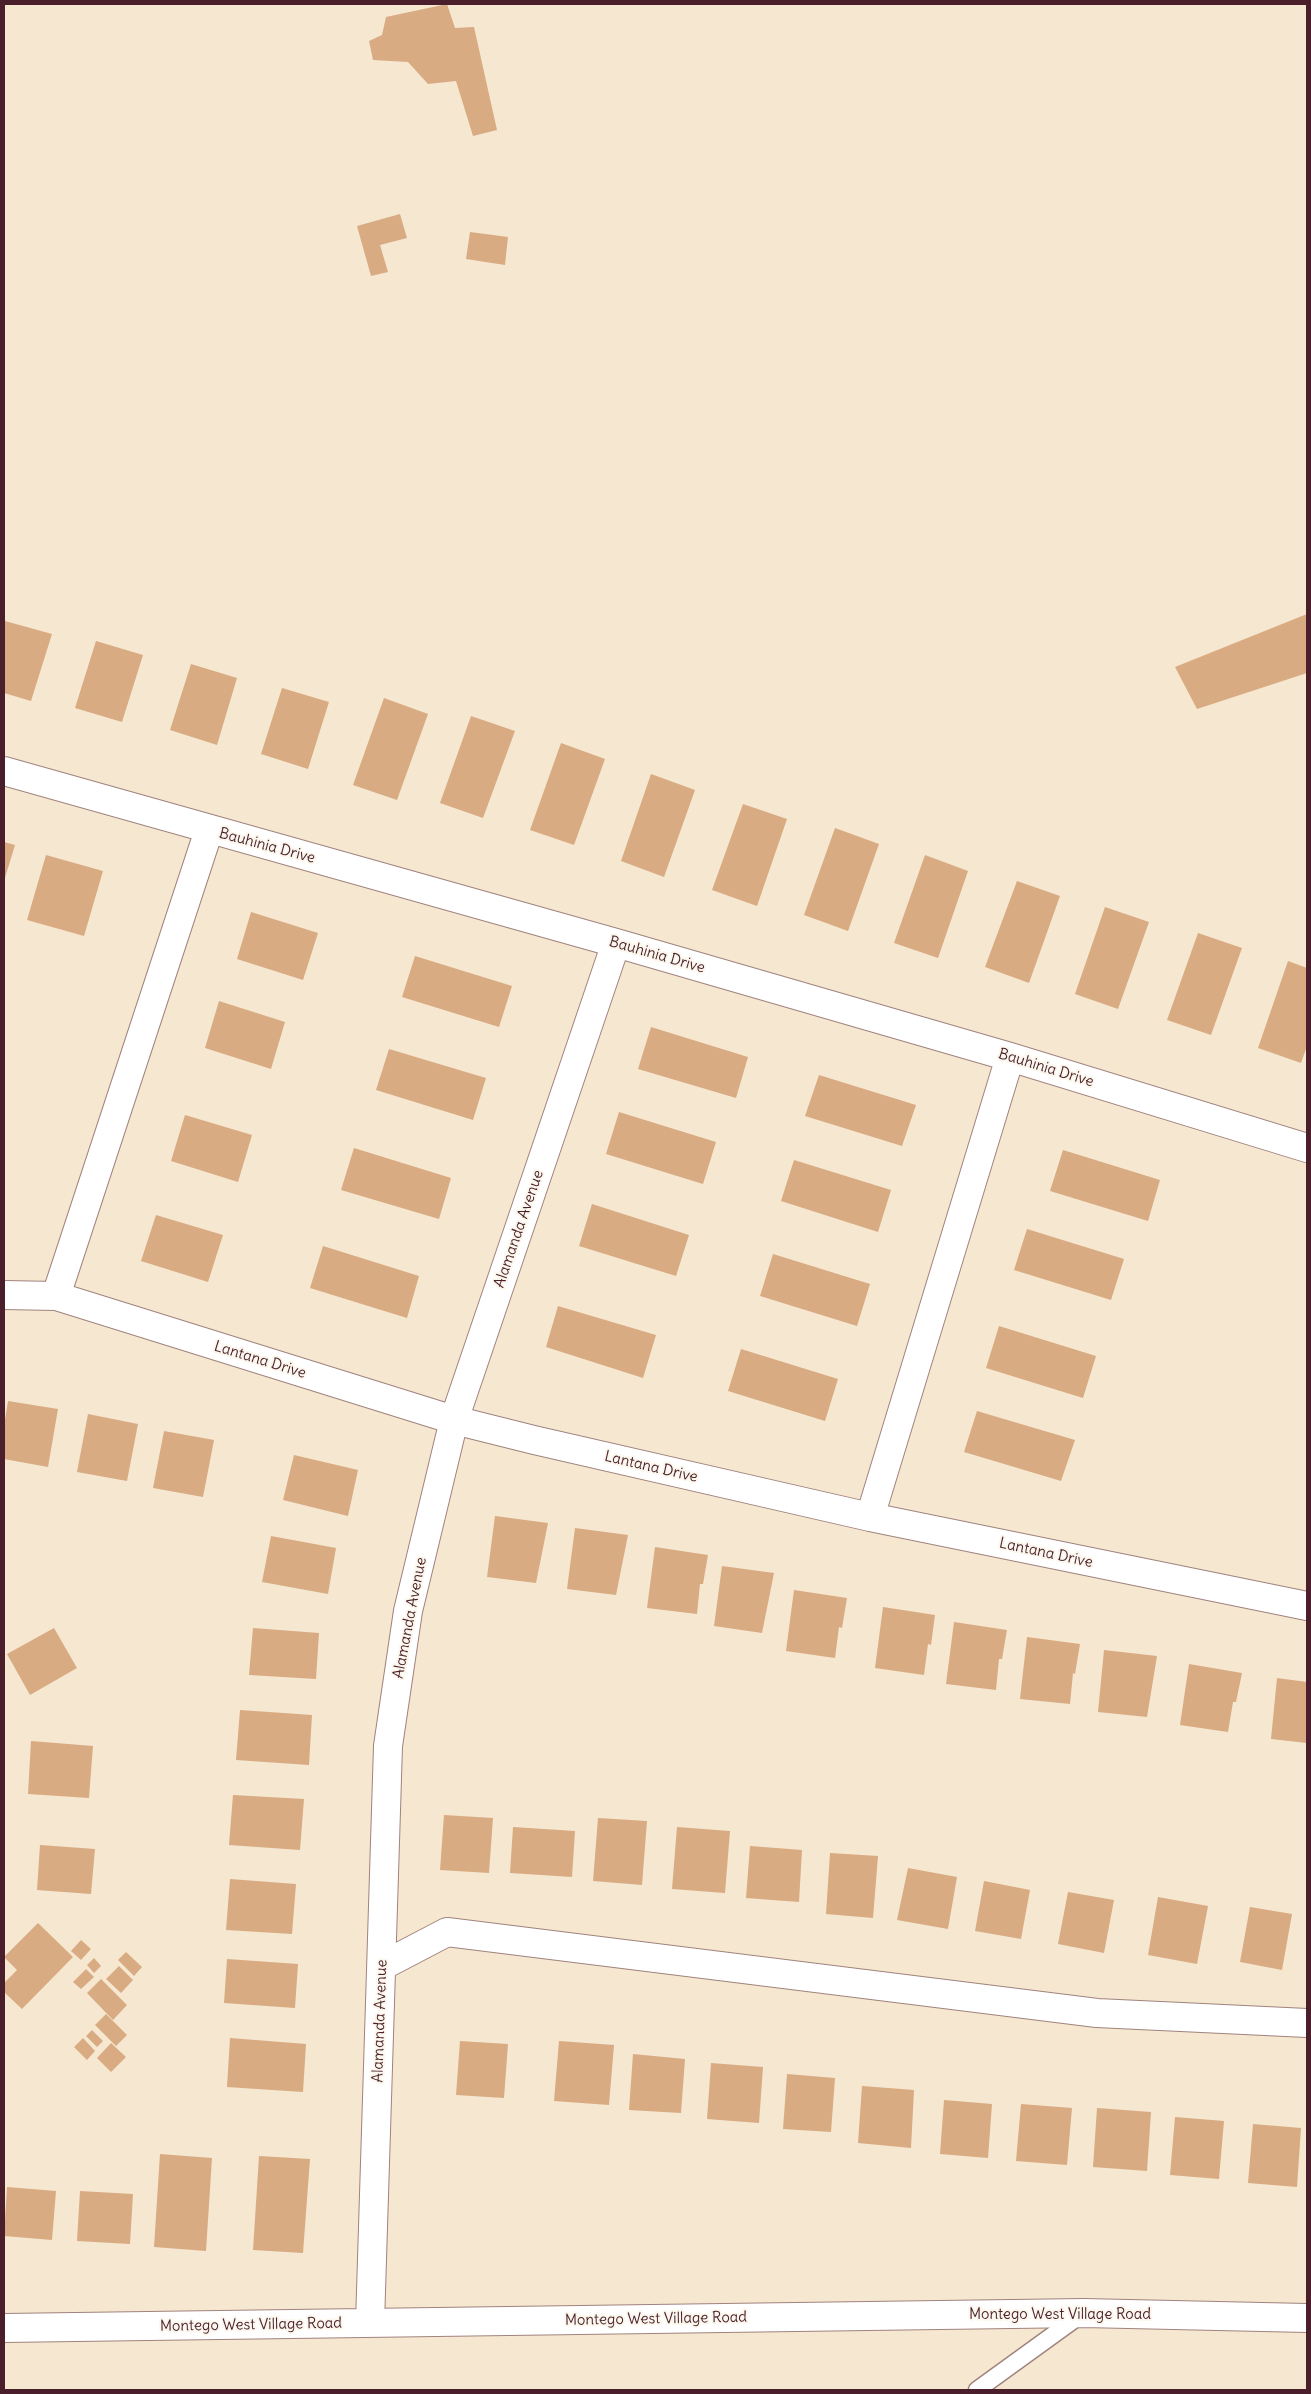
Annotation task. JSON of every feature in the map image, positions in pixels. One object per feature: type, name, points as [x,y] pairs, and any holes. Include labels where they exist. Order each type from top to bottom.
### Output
[{"type":"street","name":"Bauhinia Drive","points":[[4,771],[616,943],[1010,1057],[1307,1148]]},
{"type":"street","points":[[56,1296],[209,830]]},
{"type":"street","name":"Alamanda Avenue","points":[[370,2323],[388,1746],[408,1611],[454,1420],[616,943]]},
{"type":"street","points":[[870,1517],[1010,1057]]},
{"type":"street","name":"Lantana Drive","points":[[4,1295],[56,1296],[454,1420],[534,1440],[870,1517],[1307,1606]]},
{"type":"street","points":[[382,1966],[447,1932],[1097,2013],[1307,2023]]},
{"type":"street","name":"Montego West Village Road","points":[[4,2328],[1084,2313],[1307,2318]]},
{"type":"lane","points":[[977,2390],[1084,2313]]},
{"type":"building","points":[[447,4],[455,28],[474,27],[497,130],[473,136],[456,81],[428,84],[408,62],[373,60],[369,41],[382,35],[386,17]]},
{"type":"building","points":[[400,214],[407,238],[380,245],[388,272],[371,276],[357,226]]},
{"type":"building","points":[[470,232],[508,237],[505,265],[466,259]]},
{"type":"building","points":[[1307,614],[1307,673],[1197,709],[1175,667]]},
{"type":"building","points":[[5,621],[52,634],[31,701],[4,693]]},
{"type":"building","points":[[96,641],[143,655],[122,722],[75,708]]},
{"type":"building","points":[[191,664],[237,678],[217,745],[170,730]]},
{"type":"building","points":[[282,688],[329,702],[308,769],[261,754]]},
{"type":"building","points":[[384,698],[428,714],[397,800],[353,785]]},
{"type":"building","points":[[471,716],[515,731],[483,818],[440,803]]},
{"type":"building","points":[[561,743],[605,759],[574,845],[530,830]]},
{"type":"building","points":[[651,774],[695,790],[664,877],[621,861]]},
{"type":"building","points":[[743,804],[787,819],[757,906],[712,890]]},
{"type":"building","points":[[835,828],[879,844],[848,931],[804,915]]},
{"type":"building","points":[[4,842],[15,845],[4,881]]},
{"type":"building","points":[[46,855],[103,871],[84,936],[27,920]]},
{"type":"building","points":[[925,855],[968,871],[938,958],[894,943]]},
{"type":"building","points":[[1017,881],[1060,896],[1029,983],[985,967]]},
{"type":"building","points":[[1105,907],[1149,922],[1118,1009],[1075,994]]},
{"type":"building","points":[[251,912],[318,933],[303,980],[237,959]]},
{"type":"building","points":[[1198,933],[1242,948],[1211,1035],[1167,1020]]},
{"type":"building","points":[[415,956],[512,986],[499,1027],[402,997]]},
{"type":"building","points":[[1288,961],[1307,968],[1307,1046],[1301,1063],[1258,1048]]},
{"type":"building","points":[[219,1001],[285,1022],[271,1069],[205,1048]]},
{"type":"building","points":[[651,1027],[748,1057],[736,1098],[638,1069]]},
{"type":"building","points":[[389,1049],[486,1078],[473,1120],[376,1090]]},
{"type":"building","points":[[819,1075],[916,1105],[902,1146],[805,1116]]},
{"type":"building","points":[[619,1112],[716,1142],[703,1184],[606,1154]]},
{"type":"building","points":[[185,1115],[252,1135],[238,1182],[171,1161]]},
{"type":"building","points":[[354,1148],[451,1178],[439,1219],[341,1190]]},
{"type":"building","points":[[1063,1150],[1160,1180],[1148,1221],[1050,1191]]},
{"type":"building","points":[[794,1160],[891,1190],[878,1232],[781,1201]]},
{"type":"building","points":[[592,1204],[689,1235],[676,1276],[579,1246]]},
{"type":"building","points":[[156,1215],[223,1235],[208,1282],[141,1261]]},
{"type":"building","points":[[1027,1229],[1124,1259],[1111,1300],[1014,1270]]},
{"type":"building","points":[[323,1246],[419,1276],[407,1318],[310,1288]]},
{"type":"building","points":[[773,1254],[870,1284],[857,1326],[760,1296]]},
{"type":"building","points":[[558,1306],[656,1335],[643,1378],[546,1347]]},
{"type":"building","points":[[999,1326],[1096,1356],[1083,1398],[986,1368]]},
{"type":"building","points":[[741,1349],[838,1379],[825,1421],[728,1391]]},
{"type":"building","points":[[8,1401],[58,1409],[48,1467],[4,1459],[4,1426]]},
{"type":"building","points":[[977,1411],[1075,1440],[1061,1481],[964,1452]]},
{"type":"building","points":[[88,1414],[138,1424],[127,1481],[77,1472]]},
{"type":"building","points":[[164,1431],[214,1440],[203,1497],[153,1488]]},
{"type":"building","points":[[294,1455],[358,1470],[348,1516],[283,1500]]},
{"type":"building","points":[[495,1516],[548,1523],[536,1583],[487,1577]]},
{"type":"building","points":[[575,1528],[628,1535],[616,1595],[567,1589]]},
{"type":"building","points":[[271,1536],[336,1548],[328,1594],[262,1582]]},
{"type":"building","points":[[655,1547],[708,1555],[703,1584],[700,1584],[697,1614],[647,1608]]},
{"type":"building","points":[[722,1566],[774,1573],[762,1633],[714,1626]]},
{"type":"building","points":[[794,1590],[847,1598],[842,1628],[839,1627],[835,1658],[786,1651]]},
{"type":"building","points":[[883,1607],[935,1615],[931,1645],[928,1644],[924,1675],[875,1668]]},
{"type":"building","points":[[954,1622],[1007,1630],[1002,1659],[999,1659],[996,1690],[946,1684]]},
{"type":"building","points":[[54,1628],[77,1668],[30,1695],[7,1654]]},
{"type":"building","points":[[253,1628],[319,1633],[316,1679],[249,1675]]},
{"type":"building","points":[[1027,1637],[1080,1644],[1075,1674],[1073,1673],[1070,1704],[1020,1699]]},
{"type":"building","points":[[1104,1650],[1157,1656],[1147,1717],[1098,1712]]},
{"type":"building","points":[[1189,1664],[1242,1673],[1236,1702],[1233,1702],[1228,1732],[1180,1725]]},
{"type":"building","points":[[1277,1678],[1307,1682],[1307,1743],[1271,1739]]},
{"type":"building","points":[[240,1710],[312,1715],[309,1765],[236,1760]]},
{"type":"building","points":[[31,1741],[93,1746],[89,1798],[28,1794]]},
{"type":"building","points":[[233,1795],[304,1799],[300,1850],[229,1845]]},
{"type":"building","points":[[444,1815],[493,1818],[489,1873],[440,1870]]},
{"type":"building","points":[[598,1818],[647,1821],[642,1885],[593,1881]]},
{"type":"building","points":[[513,1827],[575,1831],[572,1877],[510,1873]]},
{"type":"building","points":[[677,1827],[730,1831],[725,1893],[672,1889]]},
{"type":"building","points":[[40,1845],[95,1849],[91,1894],[37,1890]]},
{"type":"building","points":[[750,1846],[802,1850],[799,1902],[746,1898]]},
{"type":"building","points":[[830,1853],[878,1856],[873,1918],[826,1914]]},
{"type":"building","points":[[908,1868],[957,1877],[948,1929],[897,1920]]},
{"type":"building","points":[[230,1879],[296,1884],[292,1934],[226,1930]]},
{"type":"building","points":[[984,1881],[1030,1890],[1021,1939],[975,1931]]},
{"type":"building","points":[[1068,1892],[1114,1900],[1104,1953],[1058,1944]]},
{"type":"building","points":[[1158,1897],[1208,1906],[1197,1964],[1148,1955]]},
{"type":"building","points":[[1250,1907],[1292,1914],[1282,1970],[1240,1962]]},
{"type":"building","points":[[38,1923],[73,1957],[22,2009],[4,1992],[4,1983],[17,1970],[4,1957]]},
{"type":"building","points":[[81,1940],[91,1949],[81,1960],[71,1951]]},
{"type":"building","points":[[126,1952],[142,1967],[134,1976],[118,1960]]},
{"type":"building","points":[[94,1958],[101,1966],[94,1973],[87,1965]]},
{"type":"building","points":[[227,1959],[298,1964],[295,2008],[224,2003]]},
{"type":"building","points":[[119,1966],[133,1980],[121,1993],[106,1979]]},
{"type":"building","points":[[86,1969],[94,1977],[81,1989],[73,1982]]},
{"type":"building","points":[[101,1979],[127,2005],[113,2020],[87,1993]]},
{"type":"building","points":[[106,2014],[127,2035],[116,2046],[95,2025]]},
{"type":"building","points":[[92,2030],[103,2041],[97,2047],[86,2036]]},
{"type":"building","points":[[83,2038],[95,2051],[87,2060],[74,2047]]},
{"type":"building","points":[[230,2038],[306,2044],[303,2092],[227,2087]]},
{"type":"building","points":[[460,2041],[508,2044],[504,2098],[456,2095]]},
{"type":"building","points":[[559,2041],[614,2045],[609,2105],[554,2101]]},
{"type":"building","points":[[111,2043],[126,2057],[111,2072],[97,2058]]},
{"type":"building","points":[[633,2054],[685,2059],[681,2113],[629,2110]]},
{"type":"building","points":[[711,2063],[763,2067],[759,2123],[707,2119]]},
{"type":"building","points":[[787,2074],[835,2078],[831,2132],[783,2129]]},
{"type":"building","points":[[862,2086],[914,2090],[911,2148],[858,2143]]},
{"type":"building","points":[[944,2100],[992,2104],[988,2158],[940,2154]]},
{"type":"building","points":[[1021,2104],[1072,2108],[1067,2165],[1016,2161]]},
{"type":"building","points":[[1097,2108],[1151,2112],[1147,2171],[1093,2167]]},
{"type":"building","points":[[1175,2117],[1224,2121],[1219,2179],[1170,2175]]},
{"type":"building","points":[[1253,2124],[1301,2128],[1297,2187],[1248,2183]]},
{"type":"building","points":[[160,2154],[212,2158],[206,2251],[154,2247]]},
{"type":"building","points":[[259,2156],[310,2159],[303,2253],[253,2250]]},
{"type":"building","points":[[7,2187],[56,2191],[52,2240],[4,2236]]},
{"type":"building","points":[[80,2191],[133,2194],[130,2244],[77,2241]]}]
